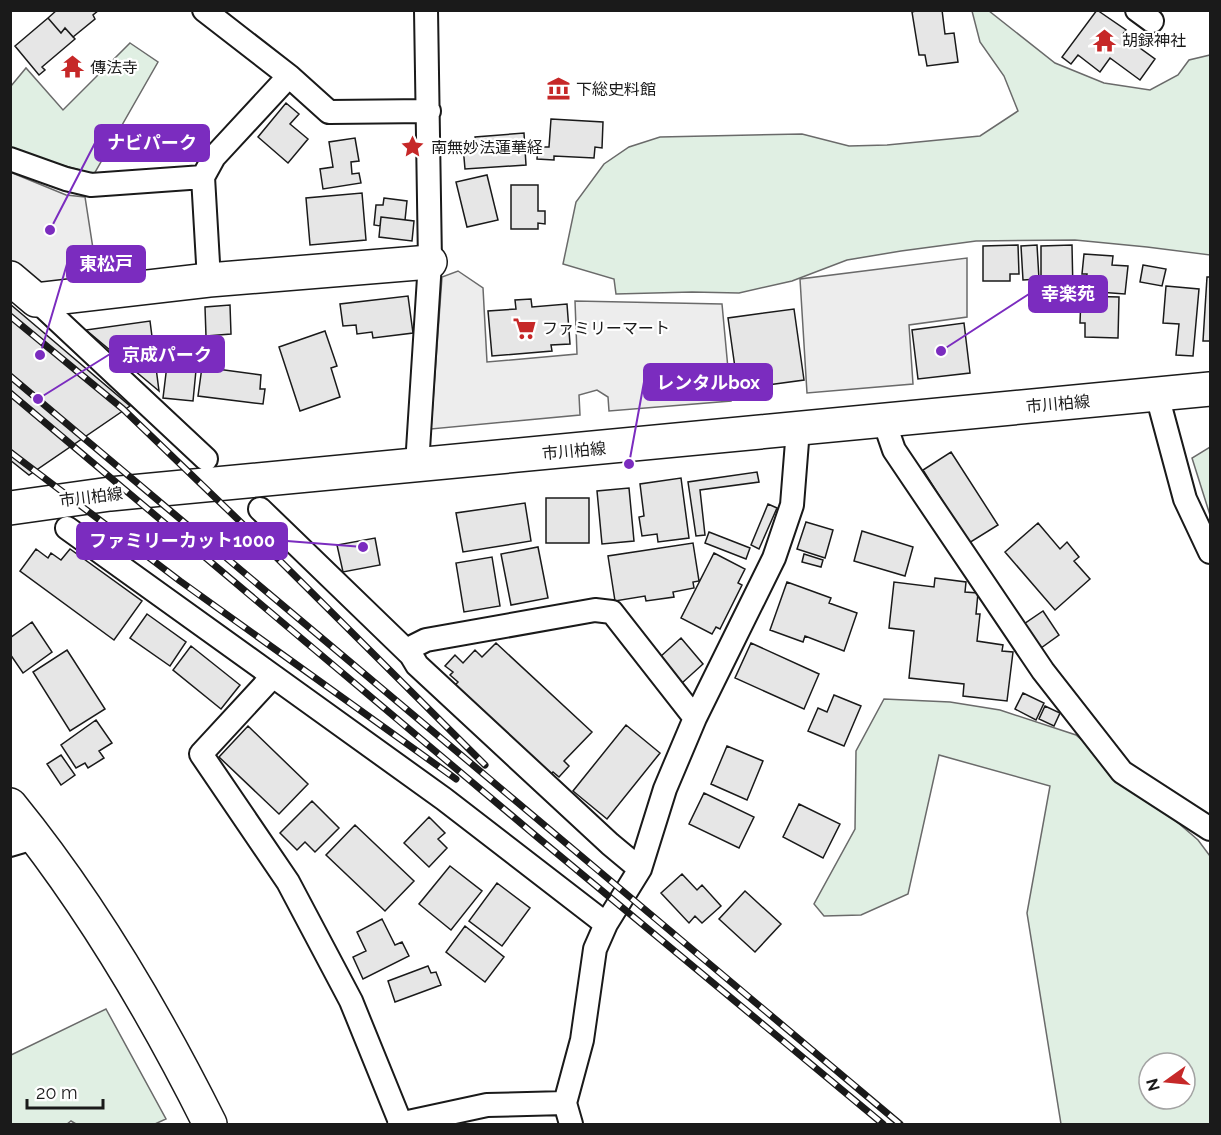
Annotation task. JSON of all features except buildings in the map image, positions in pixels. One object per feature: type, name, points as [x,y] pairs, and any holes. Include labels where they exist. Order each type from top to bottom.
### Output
[{"type":"main road","points":[[10,278],[36,300],[209,280],[430,262]]},
{"type":"main road","name":"市川柏線","points":[[10,508],[110,494],[1210,389]]},
{"type":"main road","points":[[10,805],[24,841],[99,926],[175,1054],[210,1125]]},
{"type":"street","points":[[204,10],[289,76],[329,112],[429,111]]},
{"type":"street","points":[[417,465],[430,262],[426,10]]},
{"type":"street","points":[[209,280],[202,177],[214,157],[289,76]]},
{"type":"street","points":[[10,159],[91,186],[202,177]]},
{"type":"street","points":[[36,300],[206,459]]},
{"type":"street","points":[[1157,395],[1185,499],[1210,552]]},
{"type":"street","points":[[884,421],[894,450],[1043,671],[1081,721],[1122,772],[1210,829]]},
{"type":"street","points":[[273,676],[201,754],[293,892],[351,1001],[400,1124],[487,1105],[568,1114],[582,1040],[595,949],[606,924],[640,869],[665,789],[695,718],[774,558],[792,505],[798,429]]},
{"type":"street","points":[[260,509],[411,655],[417,665],[610,844],[640,869]]},
{"type":"street","points":[[67,528],[444,799],[606,924]]},
{"type":"street","points":[[411,655],[414,646],[426,640],[595,610],[612,612],[695,718]]},
{"type":"green space","points":[[972,11],[989,11],[1055,63],[1104,83],[1150,90],[1178,75],[1189,60],[1210,55],[1210,255],[1075,240],[976,241],[847,260],[792,281],[739,293],[616,294],[614,279],[563,264],[576,202],[604,164],[629,147],[660,137],[802,134],[849,146],[887,145],[980,136],[1018,111],[1004,76],[980,42]]},
{"type":"green space","points":[[130,43],[158,62],[94,174],[18,153],[11,148],[11,86],[26,68],[63,110]]},
{"type":"green space","points":[[1210,447],[1210,515],[1192,458]]},
{"type":"green space","points":[[884,699],[950,702],[1000,710],[1076,735],[1198,840],[1210,856],[1210,1124],[1061,1124],[1027,913],[1050,786],[939,755],[908,894],[861,915],[824,916],[814,904],[855,829],[856,751]]},
{"type":"green space","points":[[106,1009],[166,1119],[155,1124],[76,1124],[71,1121],[67,1124],[11,1124],[11,1055]]},
{"type":"shaded area","points":[[10,172],[66,195],[85,197],[98,281],[48,286],[33,281],[11,263]]},
{"type":"shaded area","points":[[967,258],[967,317],[909,325],[913,384],[807,393],[800,279]]},
{"type":"shaded area","points":[[458,271],[483,288],[487,362],[577,354],[575,301],[722,304],[731,401],[609,411],[608,397],[597,390],[579,395],[580,415],[431,429],[442,277]]},
{"type":"railway","points":[[10,316],[123,409],[253,534],[485,765]]},
{"type":"railway","points":[[10,376],[900,1124]]},
{"type":"railway","points":[[10,393],[536,836],[883,1124]]},
{"type":"railway","points":[[10,452],[180,581],[456,779]]},
{"type":"place","name":"胡録神社","points":[[1104,40]]},
{"type":"place","name":"傳法寺","points":[[72,67]]},
{"type":"place","name":"下総史料館","points":[[558,89]]},
{"type":"place","name":"南無妙法蓮華経","points":[[413,147]]},
{"type":"place","name":"ナビパーク","points":[[50,230]]},
{"type":"place","name":"ファミリーマート","points":[[524,328]]},
{"type":"place","name":"幸楽苑","points":[[941,351]]},
{"type":"place","name":"東松戸","points":[[40,355]]},
{"type":"place","name":"京成パーク","points":[[38,399]]},
{"type":"place","name":"レンタルbox","points":[[629,464]]},
{"type":"place","name":"ファミリーカット1000","points":[[363,547]]}]
